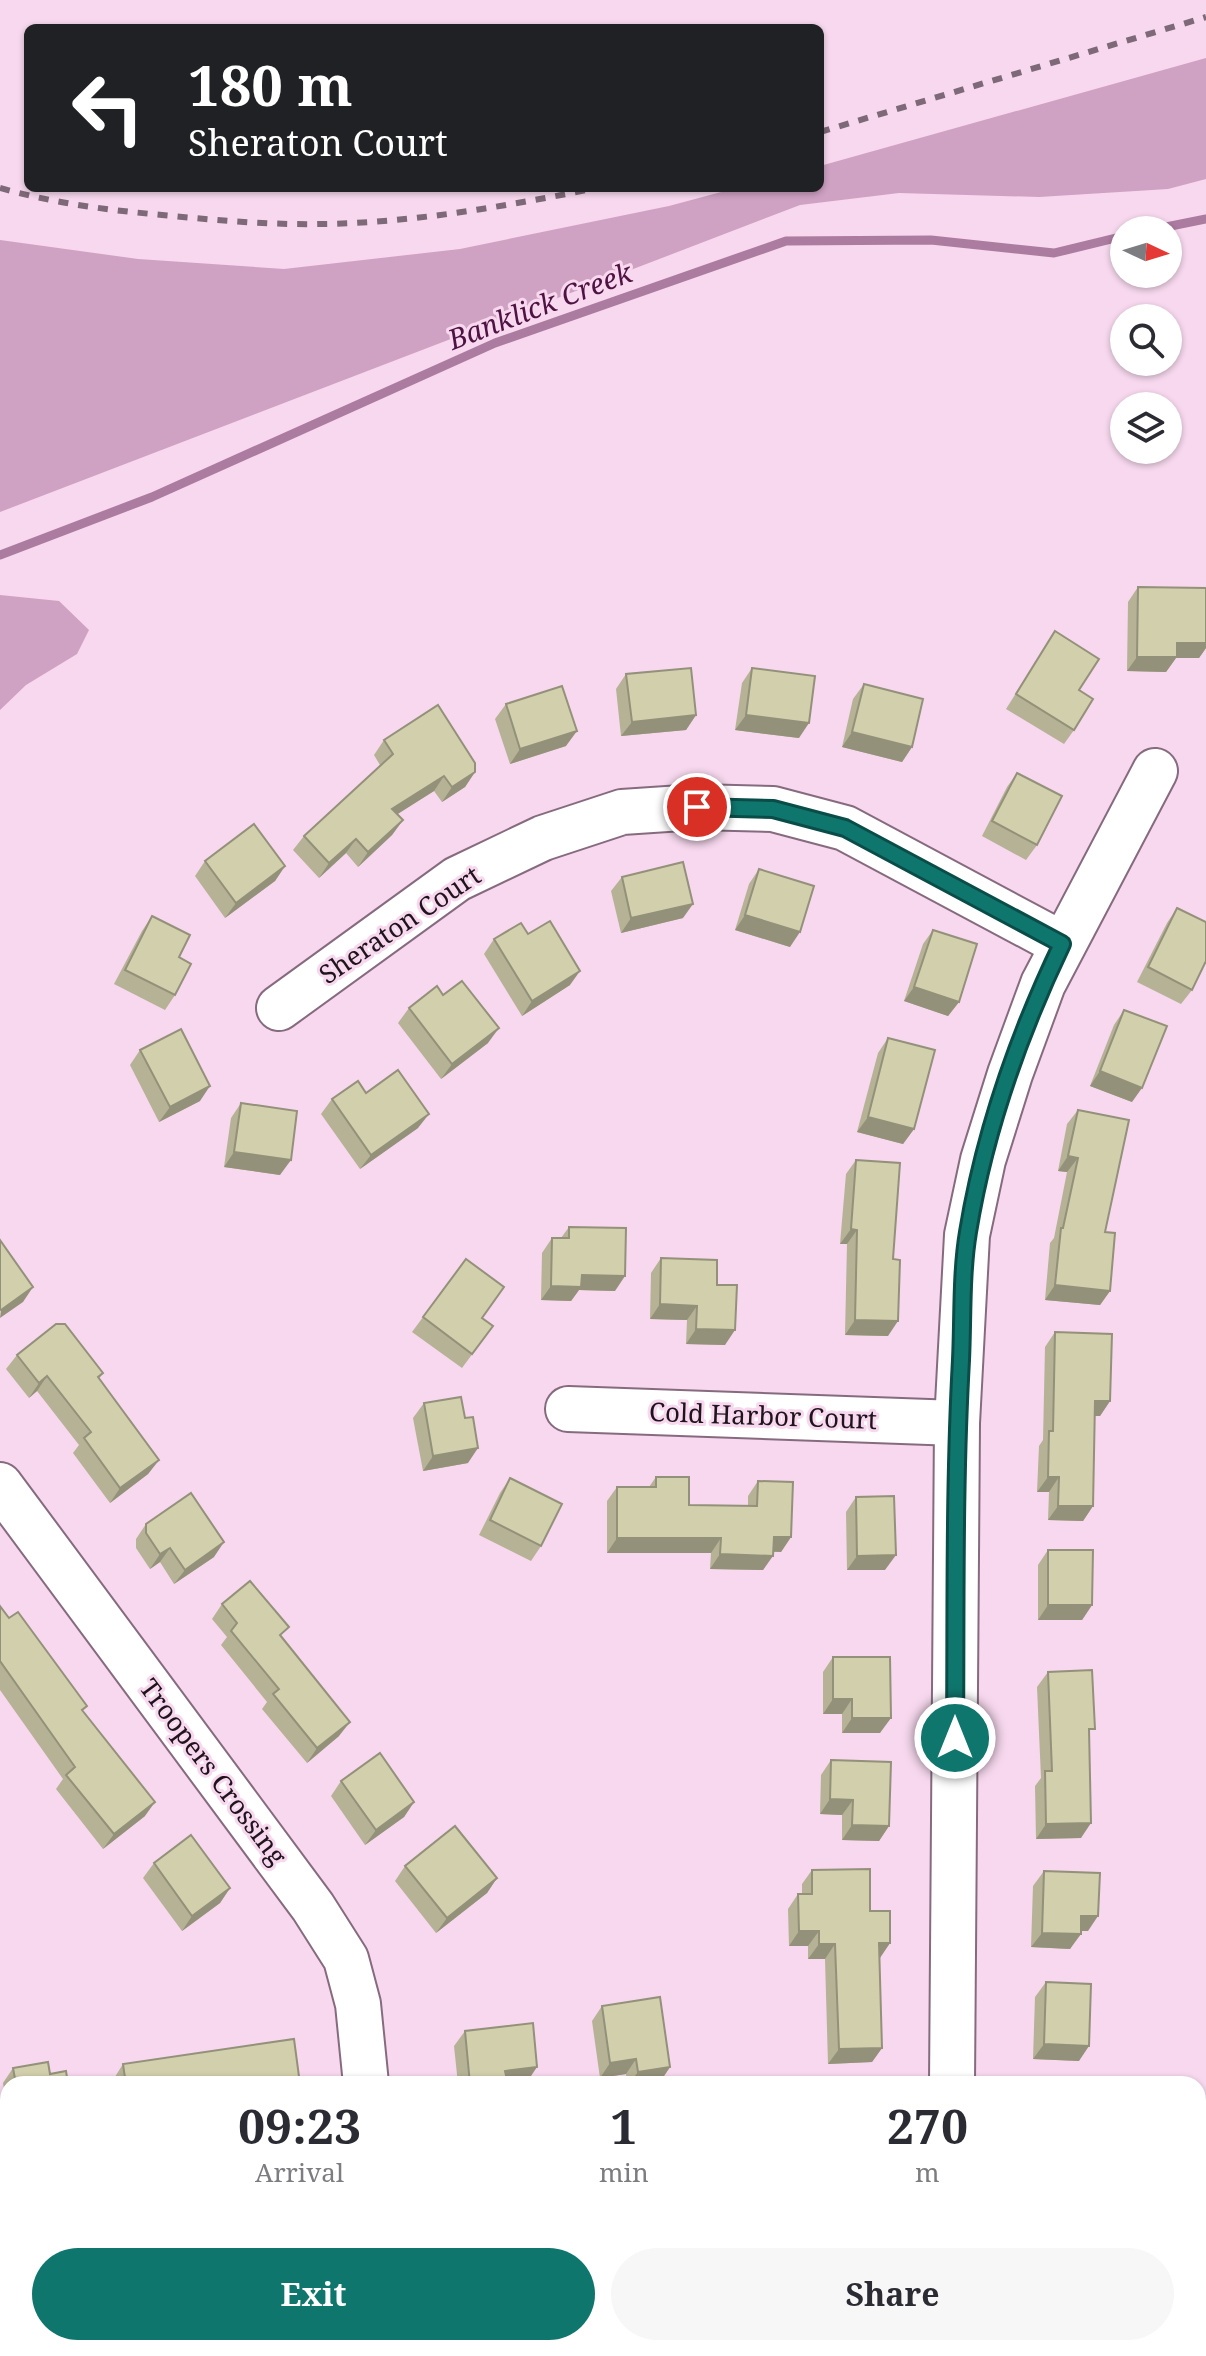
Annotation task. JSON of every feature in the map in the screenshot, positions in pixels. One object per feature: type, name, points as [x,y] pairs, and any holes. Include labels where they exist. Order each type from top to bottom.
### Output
[{"type":"street","points":[[952,2076],[957,1423],[967,1235],[983,1160],[1038,997],[1062,944],[1155,771]]},
{"type":"street","name":"Sheraton Court","points":[[279,1008],[457,879],[543,838],[622,812],[697,807],[773,809],[845,828],[1062,944]]},
{"type":"street","name":"Cold Harbor Court","points":[[568,1409],[957,1423]]},
{"type":"street","name":"Troopers Crossing","points":[[0,1485],[313,1907],[346,1959],[358,2004],[365,2076]]},
{"type":"shaded area","points":[[1206,58],[1206,179],[1168,189],[1039,197],[899,193],[800,205],[0,512],[0,240],[138,259],[284,269],[460,249],[669,206],[721,192],[824,192],[824,165]]},
{"type":"shaded area","points":[[0,595],[59,601],[89,630],[77,654],[26,685],[0,710]]},
{"type":"building","points":[[1138,587],[1206,588],[1206,643],[1177,643],[1177,657],[1137,657]]},
{"type":"building","points":[[1055,631],[1099,659],[1079,690],[1093,699],[1074,730],[1016,694]]},
{"type":"building","points":[[691,668],[696,715],[632,722],[626,674]]},
{"type":"building","points":[[752,668],[815,676],[809,723],[746,715]]},
{"type":"building","points":[[864,684],[923,699],[912,747],[852,732]]},
{"type":"building","points":[[562,686],[577,731],[520,749],[506,704]]},
{"type":"building","points":[[438,705],[475,763],[475,772],[452,787],[444,776],[392,809],[403,820],[368,852],[356,839],[329,863],[304,836],[393,754],[384,740]]},
{"type":"building","points":[[1017,773],[1062,796],[1037,845],[992,821]]},
{"type":"building","points":[[254,824],[285,866],[236,903],[205,861]]},
{"type":"building","points":[[683,862],[693,904],[631,918],[622,877]]},
{"type":"building","points":[[759,869],[814,886],[800,932],[745,915]]},
{"type":"building","points":[[1177,908],[1206,922],[1206,961],[1192,990],[1148,967]]},
{"type":"building","points":[[152,916],[190,935],[179,957],[191,964],[175,995],[125,970]]},
{"type":"building","points":[[550,921],[580,971],[532,1001],[494,939],[521,923],[528,934]]},
{"type":"building","points":[[933,930],[977,944],[959,1002],[914,987]]},
{"type":"building","points":[[462,981],[499,1028],[452,1064],[409,1008],[437,986],[443,995]]},
{"type":"building","points":[[1124,1010],[1167,1026],[1142,1088],[1100,1071]]},
{"type":"building","points":[[181,1029],[210,1086],[170,1107],[140,1050]]},
{"type":"building","points":[[888,1038],[935,1050],[914,1129],[868,1117]]},
{"type":"building","points":[[398,1070],[429,1114],[371,1155],[332,1099],[358,1081],[366,1093]]},
{"type":"building","points":[[241,1103],[297,1111],[291,1160],[234,1152]]},
{"type":"building","points":[[1078,1110],[1129,1120],[1105,1232],[1115,1233],[1110,1291],[1055,1285],[1061,1228],[1078,1158],[1068,1156]]},
{"type":"building","points":[[856,1160],[900,1163],[893,1259],[900,1260],[898,1321],[855,1320],[857,1230],[851,1229]]},
{"type":"building","points":[[569,1227],[626,1228],[625,1276],[582,1275],[581,1287],[551,1286],[552,1238],[569,1238]]},
{"type":"building","points":[[0,1240],[33,1287],[1,1310],[0,1309]]},
{"type":"building","points":[[661,1258],[717,1260],[717,1285],[737,1285],[735,1330],[696,1329],[697,1306],[660,1304]]},
{"type":"building","points":[[466,1259],[504,1287],[482,1318],[493,1326],[472,1354],[423,1317]]},
{"type":"building","points":[[56,1324],[65,1324],[103,1373],[98,1377],[159,1460],[120,1488],[84,1438],[91,1432],[47,1376],[39,1383],[17,1355]]},
{"type":"building","points":[[1055,1332],[1112,1334],[1110,1401],[1095,1401],[1093,1506],[1058,1506],[1059,1477],[1048,1477],[1049,1431],[1053,1431]]},
{"type":"building","points":[[461,1397],[465,1418],[473,1417],[478,1448],[433,1456],[424,1403]]},
{"type":"building","points":[[656,1477],[689,1477],[689,1505],[757,1506],[758,1481],[793,1482],[791,1537],[774,1537],[773,1556],[720,1554],[721,1538],[617,1538],[617,1487],[656,1487]]},
{"type":"building","points":[[510,1478],[562,1504],[541,1546],[490,1520]]},
{"type":"building","points":[[191,1493],[224,1542],[185,1570],[170,1548],[160,1554],[146,1533],[146,1524]]},
{"type":"building","points":[[894,1496],[896,1555],[857,1556],[856,1497]]},
{"type":"building","points":[[1048,1550],[1093,1550],[1092,1605],[1048,1605]]},
{"type":"building","points":[[250,1581],[289,1627],[280,1635],[350,1722],[317,1748],[273,1694],[279,1689],[231,1631],[237,1623],[222,1604]]},
{"type":"building","points":[[0,1606],[9,1618],[18,1612],[87,1706],[82,1710],[155,1802],[114,1834],[66,1775],[75,1767],[0,1661]]},
{"type":"building","points":[[833,1657],[890,1657],[891,1718],[852,1718],[852,1699],[833,1699]]},
{"type":"building","points":[[1092,1670],[1095,1729],[1089,1729],[1091,1823],[1046,1824],[1045,1771],[1052,1771],[1048,1672]]},
{"type":"building","points":[[380,1753],[414,1802],[376,1830],[341,1781]]},
{"type":"building","points":[[831,1760],[891,1762],[889,1826],[852,1825],[853,1800],[830,1799]]},
{"type":"building","points":[[455,1826],[497,1878],[447,1918],[405,1866]]},
{"type":"building","points":[[191,1835],[230,1888],[192,1916],[154,1863]]},
{"type":"building","points":[[870,1869],[870,1911],[890,1911],[890,1943],[879,1943],[882,2048],[839,2049],[835,1944],[819,1944],[819,1931],[799,1931],[798,1894],[812,1894],[812,1870]]},
{"type":"building","points":[[1044,1871],[1100,1873],[1098,1916],[1081,1916],[1081,1934],[1042,1933]]},
{"type":"building","points":[[1046,1982],[1091,1984],[1089,2046],[1044,2044]]},
{"type":"building","points":[[660,1997],[670,2067],[638,2072],[636,2059],[610,2063],[602,2006]]},
{"type":"building","points":[[533,2023],[537,2067],[505,2071],[506,2076],[469,2076],[465,2031]]},
{"type":"building","points":[[294,2039],[299,2076],[125,2076],[123,2064]]},
{"type":"building","points":[[48,2062],[50,2074],[66,2071],[67,2076],[14,2076],[13,2068]]},
{"type":"waterway","name":"Banklick Creek","points":[[1182,224],[1206,219]]},
{"type":"waterway","name":"Banklick Creek","points":[[0,555],[152,497],[495,343],[786,241],[931,240],[1054,253],[1110,239]]},
{"type":"railway","points":[[824,131],[1206,17]]},
{"type":"railway","points":[[0,188],[60,202],[121,211],[300,224],[425,217],[575,192]]},
{"type":"route","points":[[697,807],[773,809],[845,828],[1062,944],[1043,984],[1010,1074],[983,1160],[967,1235],[957,1423],[955,1738]]}]
